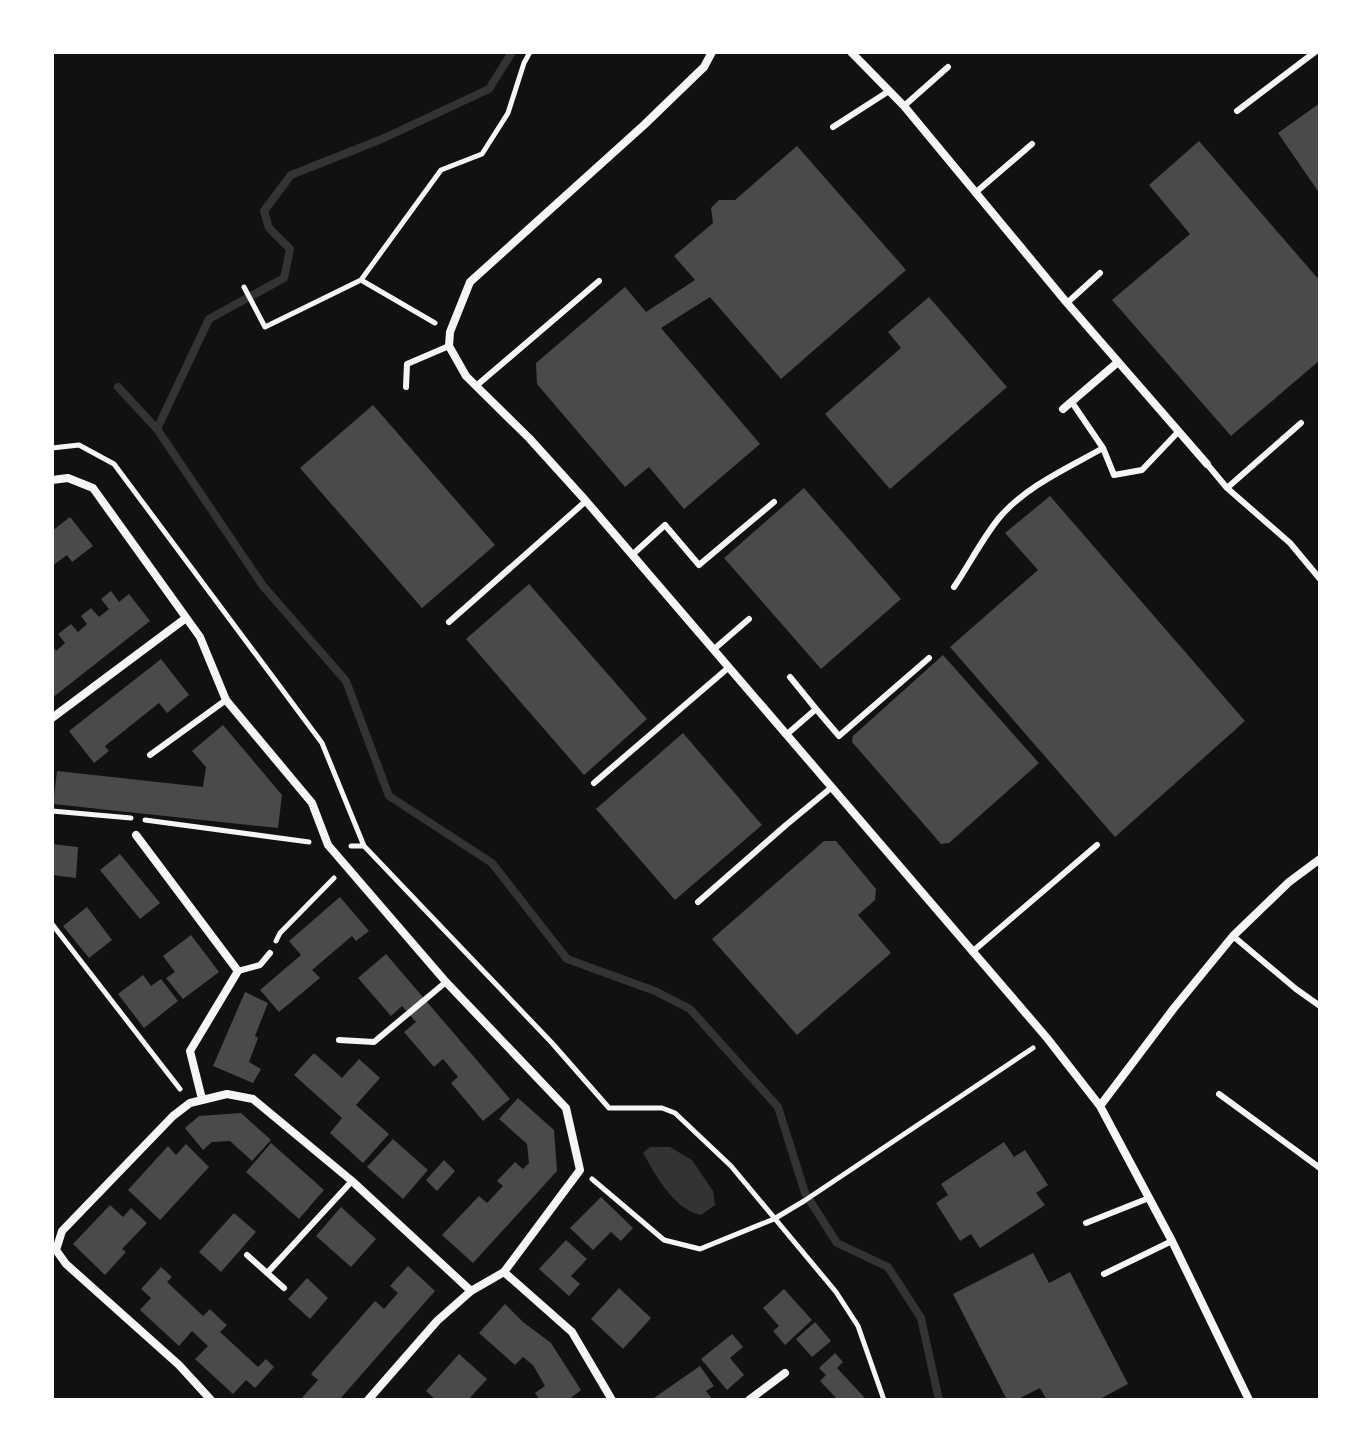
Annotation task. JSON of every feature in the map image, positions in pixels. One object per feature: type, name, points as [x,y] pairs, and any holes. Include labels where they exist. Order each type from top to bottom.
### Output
[{"type":"street","points":[[712,52],[704,67],[644,125],[470,282],[450,332],[449,346],[466,376],[529,438],[586,501],[1047,1038],[1100,1106],[1172,1241],[1249,1400]]},
{"type":"street","points":[[851,52],[904,106],[1067,303],[1207,464]]},
{"type":"street","points":[[1063,409],[1118,362]]},
{"type":"street","points":[[52,480],[68,478],[93,488],[200,637],[226,700],[312,803],[328,845],[446,982],[566,1108],[580,1170],[504,1272],[471,1291],[437,1321],[368,1400]]},
{"type":"street","points":[[52,718],[186,618]]},
{"type":"street","points":[[136,835],[238,971],[190,1051],[202,1099]]},
{"type":"street","points":[[1100,1106],[1233,936],[1289,882],[1320,859]]},
{"type":"street","points":[[211,1400],[179,1365],[66,1264],[56,1250],[62,1231],[173,1116],[190,1103],[227,1094],[253,1099],[352,1181],[471,1291]]},
{"type":"street","points":[[504,1272],[572,1332],[612,1400]]},
{"type":"street","points":[[749,1400],[785,1373]]},
{"type":"lane","points":[[1237,111],[1315,52]]},
{"type":"lane","points":[[904,106],[948,67]]},
{"type":"lane","points":[[833,127],[889,91]]},
{"type":"lane","points":[[975,193],[1032,144]]},
{"type":"lane","points":[[1067,303],[1100,273]]},
{"type":"lane","points":[[476,386],[599,281]]},
{"type":"lane","points":[[406,387],[407,364],[449,346]]},
{"type":"lane","points":[[1071,401],[1103,448],[1114,475],[1142,470],[1179,431]]},
{"type":"lane","points":[[1227,488],[1301,423]]},
{"type":"lane","points":[[954,587],[999,519],[1016,502],[1035,487],[1103,448]]},
{"type":"lane","points":[[1207,464],[1227,488],[1290,543],[1320,579]]},
{"type":"lane","points":[[449,622],[586,501]]},
{"type":"lane","points":[[632,555],[665,525],[699,565],[774,502]]},
{"type":"lane","points":[[713,650],[749,619]]},
{"type":"lane","points":[[790,677],[839,736],[929,658]]},
{"type":"lane","points":[[594,783],[728,668]]},
{"type":"lane","points":[[150,755],[226,700]]},
{"type":"lane","points":[[786,735],[816,709]]},
{"type":"lane","points":[[698,902],[832,787]]},
{"type":"lane","points":[[972,952],[1097,845]]},
{"type":"lane","points":[[1233,936],[1320,1006]]},
{"type":"lane","points":[[238,971],[260,965],[270,953]]},
{"type":"lane","points":[[339,1040],[374,1042],[446,982]]},
{"type":"lane","points":[[1219,1094],[1320,1168]]},
{"type":"lane","points":[[268,1272],[352,1181]]},
{"type":"lane","points":[[1086,1223],[1149,1198]]},
{"type":"lane","points":[[1104,1274],[1172,1241]]},
{"type":"lane","points":[[247,1255],[284,1288]]},
{"type":"path","points":[[244,287],[265,327],[361,280],[441,170],[482,154],[508,113],[530,52]]},
{"type":"path","points":[[361,280],[450,332]]},
{"type":"path","points":[[52,448],[79,445],[114,464],[322,743],[364,846],[552,1043],[609,1108],[662,1108],[675,1113],[731,1166],[836,1292],[858,1326],[884,1400]]},
{"type":"path","points":[[52,811],[328,845],[364,846]]},
{"type":"path","points":[[270,953],[280,933],[346,866]]},
{"type":"path","points":[[52,924],[190,1103]]},
{"type":"path","points":[[580,1170],[664,1240],[700,1249],[774,1219],[804,1201],[1047,1038]]},
{"type":"shaded area","points":[[650,1147],[670,1147],[692,1160],[713,1191],[715,1205],[701,1215],[691,1212],[674,1199],[643,1153]]},
{"type":"building","points":[[1320,103],[1320,194],[1278,133]]},
{"type":"building","points":[[1199,141],[1320,281],[1320,360],[1231,436],[1112,300],[1190,234],[1149,185]]},
{"type":"building","points":[[797,146],[906,270],[781,379],[710,297],[661,328],[760,444],[684,509],[649,467],[625,487],[537,384],[536,363],[625,287],[646,312],[695,280],[674,256],[713,223],[711,208],[719,200],[735,200]]},
{"type":"building","points":[[929,297],[1007,387],[890,489],[825,414],[901,348],[888,332]]},
{"type":"building","points":[[373,405],[495,545],[422,608],[300,468]]},
{"type":"building","points":[[804,488],[901,599],[821,669],[724,558]]},
{"type":"building","points":[[1050,496],[1245,721],[1115,837],[950,647],[1038,570],[1005,533]]},
{"type":"building","points":[[70,517],[93,546],[72,562],[67,555],[52,566],[52,531]]},
{"type":"building","points":[[529,584],[647,719],[584,775],[466,639]]},
{"type":"building","points":[[111,591],[119,602],[129,594],[150,621],[52,698],[52,645],[56,651],[65,643],[58,634],[71,624],[78,632],[87,624],[81,616],[91,608],[99,617],[109,609],[101,599]]},
{"type":"building","points":[[943,655],[1039,763],[949,843],[941,844],[852,742],[853,736]]},
{"type":"building","points":[[161,659],[189,695],[167,713],[159,703],[105,746],[109,751],[94,763],[69,731]]},
{"type":"building","points":[[223,725],[282,795],[278,828],[53,804],[57,771],[203,787],[206,767],[192,751]]},
{"type":"building","points":[[683,733],[762,825],[675,900],[596,809]]},
{"type":"building","points":[[824,841],[836,841],[876,889],[875,900],[858,915],[891,953],[797,1035],[712,939]]},
{"type":"building","points":[[52,844],[78,847],[76,878],[52,875]]},
{"type":"building","points":[[120,854],[160,903],[140,919],[100,870]]},
{"type":"building","points":[[340,897],[369,931],[356,941],[352,936],[312,970],[320,978],[279,1012],[260,990],[301,955],[289,941]]},
{"type":"building","points":[[87,907],[112,940],[89,958],[63,926]]},
{"type":"building","points":[[191,935],[219,972],[183,999],[166,978],[175,972],[163,956]]},
{"type":"building","points":[[386,954],[510,1099],[483,1121],[451,1083],[458,1077],[443,1059],[434,1067],[404,1032],[416,1022],[402,1006],[391,1016],[358,978]]},
{"type":"building","points":[[143,975],[151,986],[161,979],[178,1001],[144,1028],[118,994]]},
{"type":"building","points":[[245,992],[268,1003],[249,1062],[261,1069],[253,1083],[213,1066]]},
{"type":"building","points":[[314,1053],[342,1078],[359,1059],[380,1078],[356,1105],[389,1134],[363,1163],[330,1133],[342,1118],[294,1075]]},
{"type":"building","points":[[518,1098],[554,1130],[557,1171],[473,1263],[442,1235],[479,1196],[487,1203],[503,1186],[497,1181],[515,1162],[523,1169],[529,1163],[527,1144],[499,1119]]},
{"type":"building","points":[[241,1113],[271,1140],[252,1161],[230,1141],[212,1142],[203,1150],[185,1128],[199,1116]]},
{"type":"building","points":[[393,1139],[428,1170],[403,1199],[367,1167]]},
{"type":"building","points":[[1004,1142],[1014,1157],[1025,1150],[1048,1185],[1036,1193],[1045,1205],[980,1248],[971,1234],[960,1241],[936,1203],[948,1195],[941,1184]]},
{"type":"building","points":[[271,1143],[324,1190],[299,1219],[246,1172]]},
{"type":"building","points":[[186,1144],[209,1167],[160,1220],[128,1190],[168,1146],[176,1155]]},
{"type":"building","points":[[444,1160],[455,1171],[437,1191],[426,1180]]},
{"type":"building","points":[[601,1197],[633,1228],[621,1241],[611,1232],[593,1250],[570,1228]]},
{"type":"building","points":[[110,1205],[123,1217],[131,1208],[147,1223],[122,1249],[126,1252],[105,1275],[73,1244]]},
{"type":"building","points":[[341,1207],[376,1239],[351,1267],[316,1236]]},
{"type":"building","points":[[234,1213],[256,1232],[221,1272],[199,1252]]},
{"type":"building","points":[[566,1240],[587,1259],[571,1276],[580,1284],[569,1296],[539,1269]]},
{"type":"building","points":[[1033,1253],[1049,1283],[1070,1272],[1128,1384],[1098,1400],[1047,1400],[1040,1388],[1016,1400],[1007,1400],[953,1294]]},
{"type":"building","points":[[408,1266],[435,1291],[339,1400],[300,1400],[318,1380],[311,1374],[375,1301],[384,1309],[398,1293],[390,1286]]},
{"type":"building","points":[[161,1267],[172,1277],[167,1282],[203,1316],[210,1309],[227,1325],[220,1332],[258,1367],[266,1359],[274,1367],[255,1388],[246,1380],[233,1394],[195,1359],[208,1346],[192,1331],[179,1346],[140,1310],[151,1298],[141,1289]]},
{"type":"building","points":[[307,1278],[328,1298],[310,1319],[288,1299]]},
{"type":"building","points":[[619,1288],[651,1318],[623,1349],[591,1319]]},
{"type":"building","points":[[784,1289],[812,1320],[785,1345],[773,1331],[779,1326],[763,1308]]},
{"type":"building","points":[[505,1304],[551,1343],[581,1390],[568,1400],[540,1400],[535,1393],[545,1386],[533,1365],[523,1357],[515,1365],[479,1333]]},
{"type":"building","points":[[815,1322],[831,1341],[812,1357],[796,1339]]},
{"type":"building","points":[[732,1334],[743,1347],[730,1358],[744,1375],[727,1390],[701,1359]]},
{"type":"building","points":[[835,1353],[843,1362],[837,1368],[864,1397],[861,1400],[834,1400],[836,1398],[820,1381],[826,1375],[819,1368]]},
{"type":"building","points":[[459,1354],[487,1379],[468,1400],[436,1400],[426,1391]]},
{"type":"building","points":[[700,1366],[714,1386],[706,1391],[713,1400],[651,1400]]},
{"type":"waterway","points":[[512,52],[489,89],[382,139],[291,175],[264,211],[269,228],[290,249],[284,278],[209,319],[157,429],[263,586],[346,681],[389,796],[492,863],[567,959],[655,991],[690,1009],[778,1107],[805,1193],[837,1243],[888,1267],[921,1318],[939,1400]]},
{"type":"waterway","points":[[118,387],[157,429]]}]
